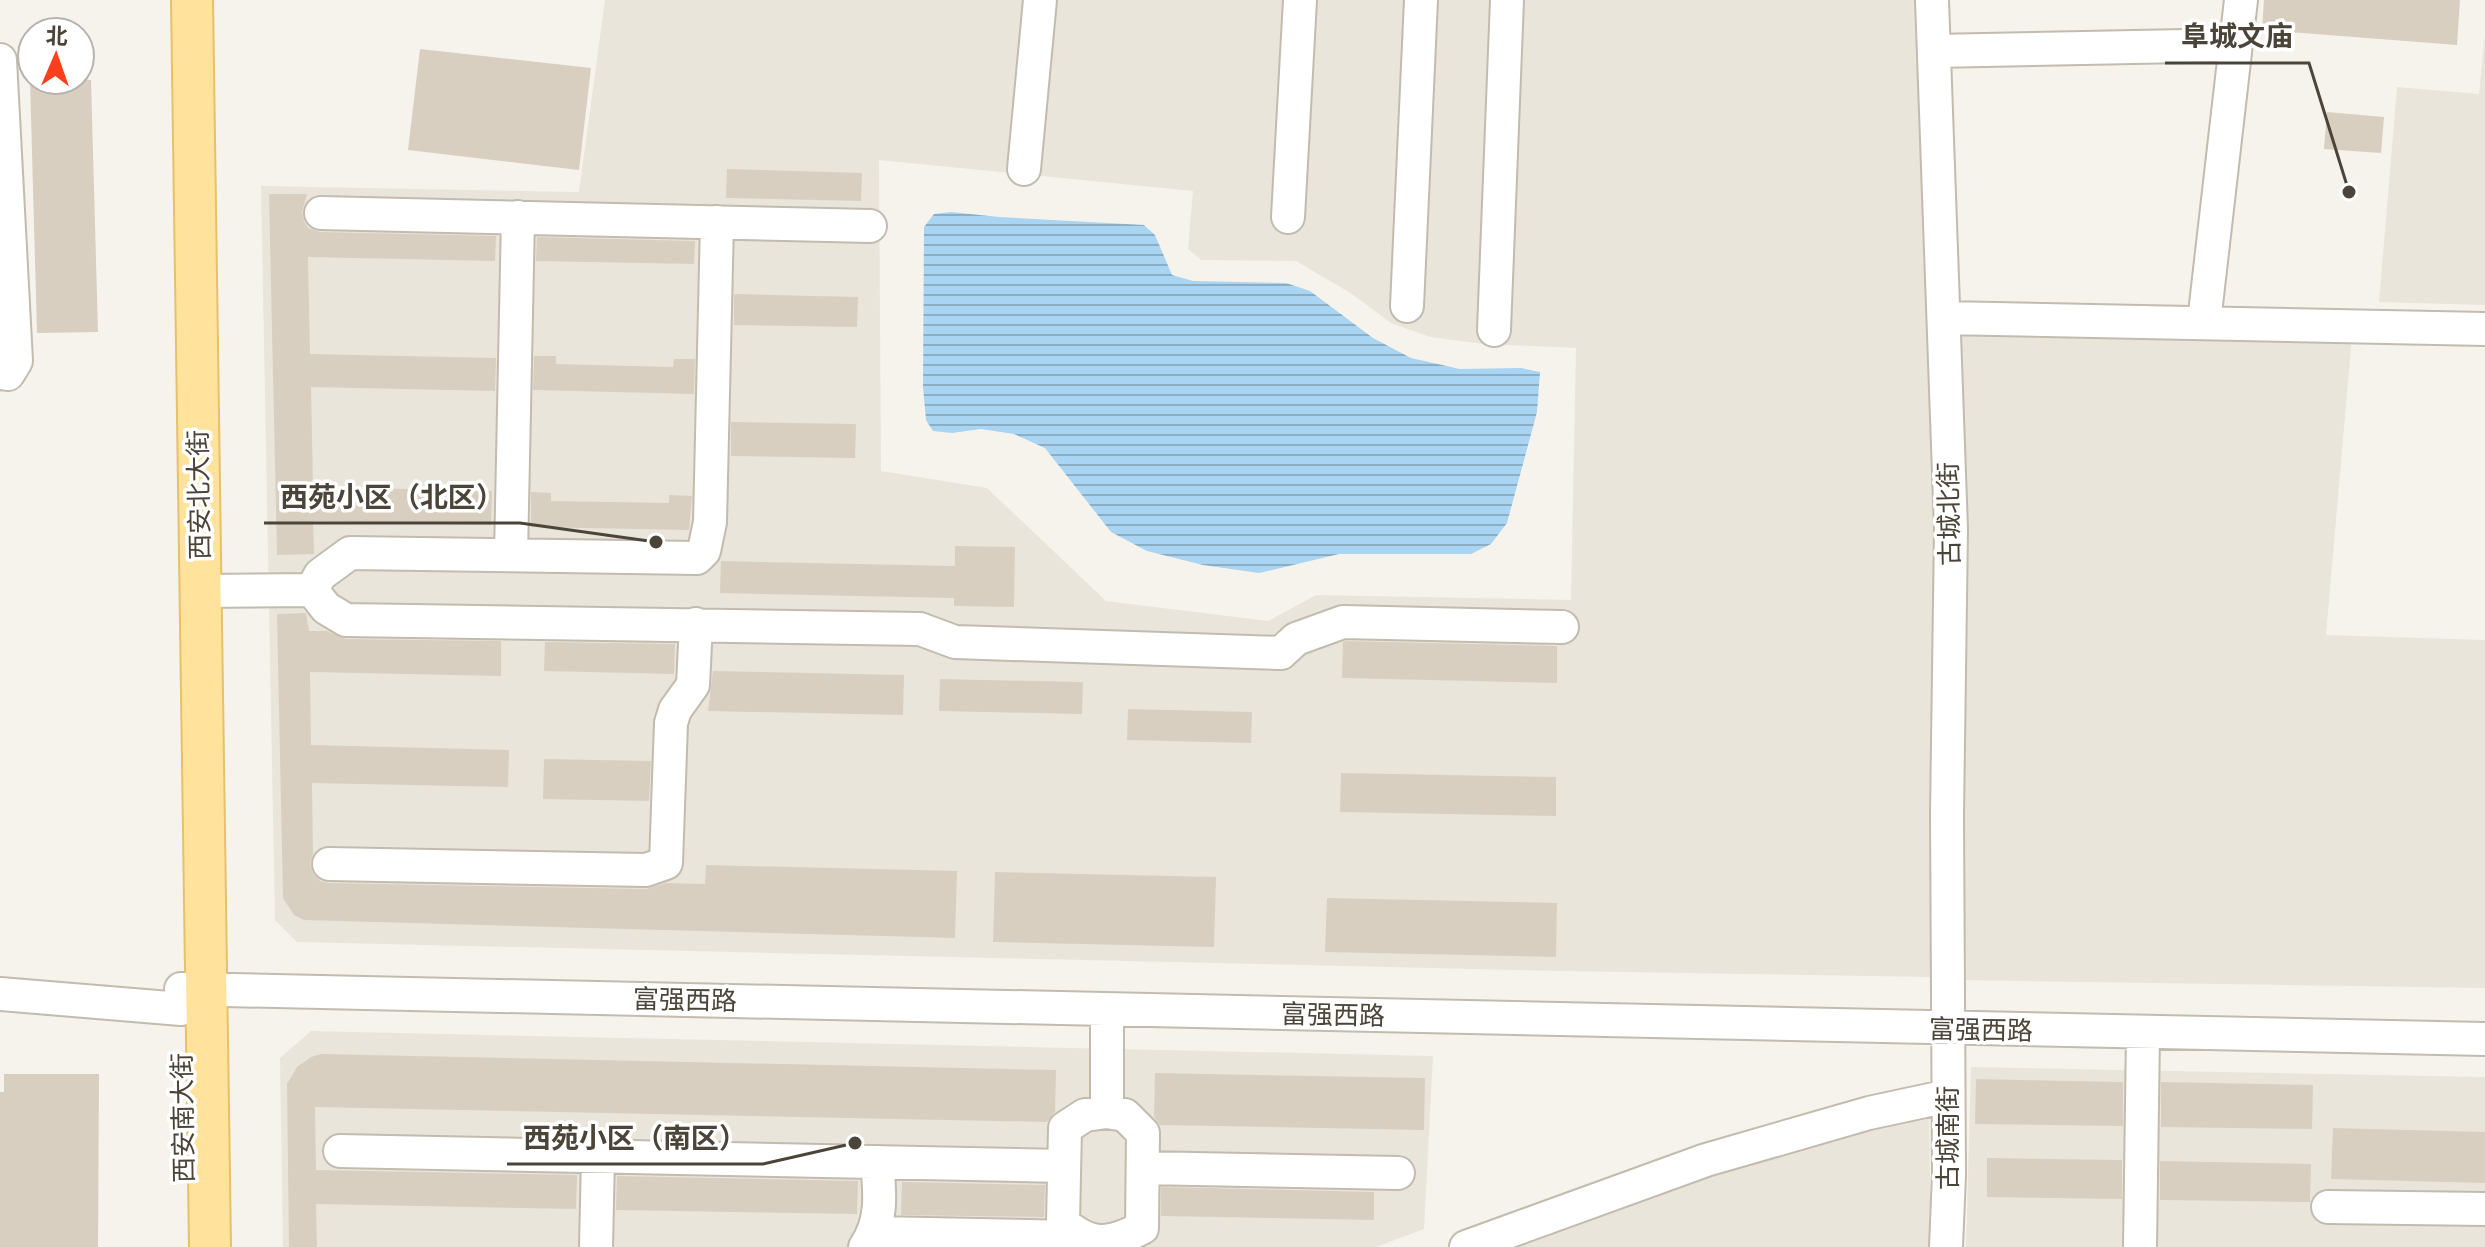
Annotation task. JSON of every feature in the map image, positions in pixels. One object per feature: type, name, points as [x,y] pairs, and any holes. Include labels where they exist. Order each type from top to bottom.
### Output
[{"type":"main road","name":"西安北大街","points":[[166,0],[190,996]]},
{"type":"main road","name":"西安北大街","points":[[190,996],[201,591],[192,0]]},
{"type":"main road","name":"西安南大街","points":[[185,1247],[190,996]]},
{"type":"main road","name":"西安南大街","points":[[190,996],[210,1247]]},
{"type":"street","points":[[1024,169],[1040,0]]},
{"type":"street","points":[[1288,217],[1300,0]]},
{"type":"street","points":[[1407,306],[1421,0]]},
{"type":"street","points":[[1494,330],[1507,0]]},
{"type":"street","name":"古城北街","points":[[1932,0],[1951,529],[1948,1029]]},
{"type":"street","points":[[2204,322],[2241,0]]},
{"type":"street","points":[[1934,51],[2236,45]]},
{"type":"street","points":[[0,60],[16,361],[8,374],[0,373]]},
{"type":"street","points":[[321,213],[870,226]]},
{"type":"street","points":[[511,555],[518,217]]},
{"type":"street","points":[[312,590],[320,575],[350,553],[697,558],[704,551],[710,522],[717,222]]},
{"type":"street","points":[[1944,318],[2485,329]]},
{"type":"street","points":[[201,591],[312,590]]},
{"type":"street","points":[[312,590],[326,608],[346,620],[920,629],[955,642],[1281,653],[1296,639],[1343,622],[1562,627]]},
{"type":"street","points":[[329,864],[646,870],[666,863],[671,723],[675,710],[693,685],[696,624]]},
{"type":"street","name":"富强西路","points":[[0,994],[1107,1010],[2485,1039]]},
{"type":"street","points":[[1107,1010],[1107,1112]]},
{"type":"street","name":"古城南街","points":[[1946,1247],[1948,1029]]},
{"type":"street","points":[[2140,1247],[2143,1033]]},
{"type":"street","points":[[1466,1247],[1706,1160],[1869,1113],[1948,1096]]},
{"type":"street","points":[[877,1162],[881,1199],[869,1240],[1076,1237],[1103,1244],[1142,1228],[1143,1133],[1125,1115],[1107,1112],[1085,1115],[1065,1128],[1063,1223],[1076,1237]]},
{"type":"street","points":[[340,1151],[1064,1166]]},
{"type":"street","points":[[596,1247],[598,1157]]},
{"type":"street","points":[[1143,1168],[1398,1173]]},
{"type":"street","points":[[2328,1207],[2485,1209]]},
{"type":"shaded area","points":[[605,0],[1915,0],[1937,612],[1930,977],[297,942],[275,920],[261,186],[579,192]],"holes":[[[879,160],[1193,191],[1188,249],[1201,260],[1296,261],[1352,294],[1391,323],[1430,337],[1484,344],[1576,348],[1571,600],[1316,595],[1268,621],[1106,601],[987,488],[881,471]]]},
{"type":"shaded area","points":[[2485,34],[2485,305],[2379,302],[2397,87],[2479,94]]},
{"type":"shaded area","points":[[1956,326],[2352,336],[2326,635],[2485,640],[2485,988],[1956,980]]},
{"type":"shaded area","points":[[311,1031],[1433,1056],[1424,1229],[1376,1247],[283,1247],[280,1058]]},
{"type":"shaded area","points":[[1971,1067],[2485,1077],[2485,1247],[1966,1247]]},
{"type":"shaded area","points":[[1929,1114],[1931,1247],[1489,1247],[1675,1179]]},
{"type":"water","points":[[951,212],[1144,225],[1155,235],[1172,275],[1193,281],[1286,283],[1310,291],[1373,338],[1411,358],[1460,369],[1521,368],[1540,372],[1537,412],[1507,523],[1491,544],[1471,554],[1339,554],[1259,573],[1203,565],[1147,551],[1111,532],[1045,448],[1014,434],[981,429],[952,433],[933,431],[926,420],[923,387],[924,227],[934,214]]},
{"type":"building","points":[[2264,0],[2460,0],[2457,45],[2262,30]]},
{"type":"building","points":[[420,49],[591,68],[579,170],[408,150]]},
{"type":"building","points":[[30,96],[91,96],[98,332],[37,333]]},
{"type":"building","points":[[2327,112],[2384,117],[2381,153],[2324,149]]},
{"type":"building","points":[[727,169],[862,173],[861,201],[726,198]]},
{"type":"building","points":[[269,194],[307,194],[302,212],[304,221],[308,228],[320,232],[496,236],[495,261],[308,257],[310,354],[496,358],[495,391],[311,387],[313,487],[492,491],[491,525],[313,521],[314,554],[277,555]]},
{"type":"building","points":[[537,237],[695,241],[694,264],[536,261]]},
{"type":"building","points":[[734,294],[858,297],[857,327],[734,325]]},
{"type":"building","points":[[534,356],[556,356],[556,364],[673,367],[674,359],[695,359],[694,394],[533,390]]},
{"type":"building","points":[[731,422],[856,424],[855,458],[731,456]]},
{"type":"building","points":[[531,492],[551,493],[551,501],[669,503],[669,495],[692,496],[689,530],[531,527]]},
{"type":"building","points":[[955,546],[1015,547],[1014,607],[954,606],[954,598],[720,593],[721,561],[955,566]]},
{"type":"building","points":[[306,613],[309,631],[327,631],[346,639],[501,641],[501,676],[310,672],[311,745],[509,750],[508,787],[312,783],[313,854],[310,864],[320,881],[646,889],[666,883],[705,884],[706,865],[957,871],[955,938],[304,920],[294,915],[283,898],[277,614]]},
{"type":"building","points":[[545,642],[675,644],[674,674],[544,671]]},
{"type":"building","points":[[1343,642],[1557,646],[1557,683],[1342,678]]},
{"type":"building","points":[[713,671],[904,675],[903,715],[708,711]]},
{"type":"building","points":[[940,679],[1083,682],[1082,714],[939,711]]},
{"type":"building","points":[[1128,709],[1252,712],[1251,743],[1127,740]]},
{"type":"building","points":[[544,759],[651,761],[649,801],[543,799]]},
{"type":"building","points":[[1341,773],[1556,777],[1556,816],[1340,812]]},
{"type":"building","points":[[995,872],[1216,877],[1214,947],[993,942]]},
{"type":"building","points":[[1327,898],[1557,903],[1556,957],[1325,952]]},
{"type":"building","points":[[321,1054],[1056,1070],[1055,1112],[1047,1122],[315,1107],[316,1170],[577,1175],[576,1209],[316,1204],[317,1247],[289,1247],[287,1084],[297,1067]]},
{"type":"building","points":[[1155,1073],[1425,1078],[1424,1130],[1160,1125],[1154,1117]]},
{"type":"building","points":[[4,1074],[99,1074],[98,1247],[0,1247],[0,1092],[4,1092]]},
{"type":"building","points":[[1976,1079],[2123,1082],[2123,1126],[1975,1124]]},
{"type":"building","points":[[2161,1082],[2313,1085],[2312,1129],[2161,1127]]},
{"type":"building","points":[[2333,1128],[2485,1132],[2485,1183],[2331,1179]]},
{"type":"building","points":[[1987,1158],[2122,1160],[2122,1199],[1987,1197]]},
{"type":"building","points":[[2160,1161],[2311,1164],[2310,1202],[2160,1200]]},
{"type":"building","points":[[617,1176],[858,1181],[857,1214],[616,1210]]},
{"type":"building","points":[[902,1182],[1045,1185],[1044,1217],[901,1215]]},
{"type":"building","points":[[1161,1187],[1374,1192],[1374,1220],[1161,1216]]},
{"type":"place","name":"阜城文庙","points":[[2349,192]]},
{"type":"place","name":"西苑小区（北区）","points":[[656,542]]},
{"type":"place","name":"西苑小区（南区）","points":[[855,1143]]}]
